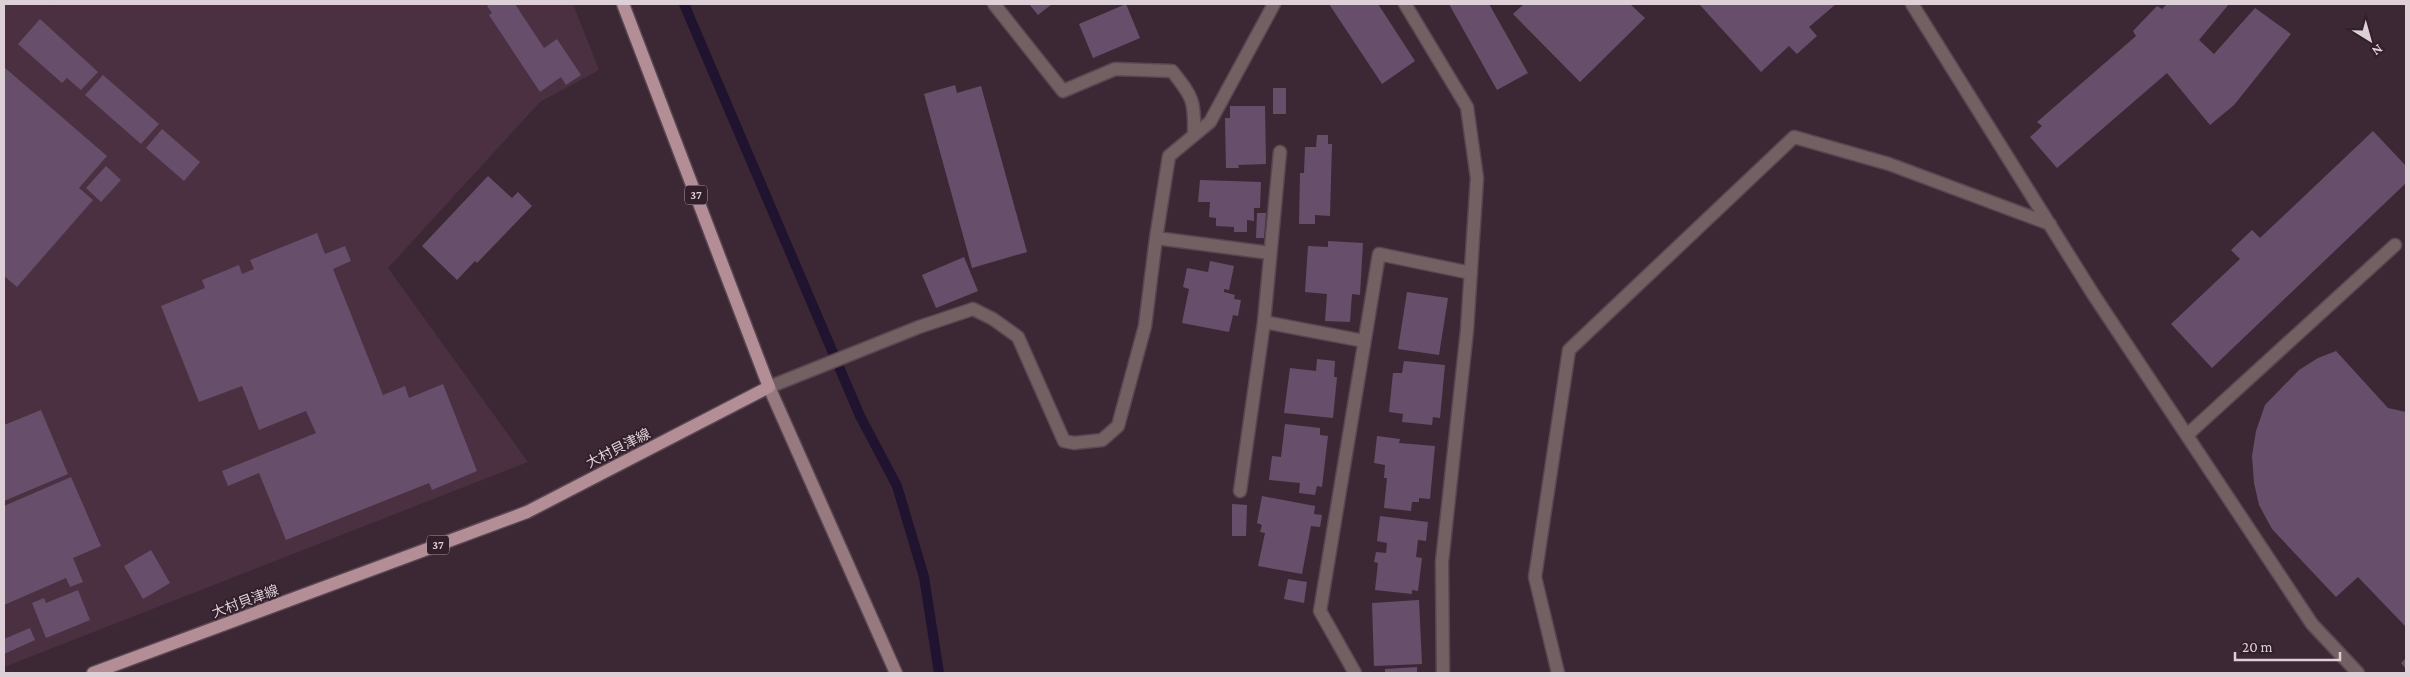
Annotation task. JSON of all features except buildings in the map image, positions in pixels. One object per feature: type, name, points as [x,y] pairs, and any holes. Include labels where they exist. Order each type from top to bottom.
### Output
[{"type":"main road","name":"37","points":[[623,4],[769,387]]},
{"type":"main road","name":"大村貝津線","points":[[93,673],[527,512],[769,387]]},
{"type":"main road","points":[[769,387],[896,673]]},
{"type":"street","points":[[994,4],[1063,91],[1115,69],[1172,71],[1189,92],[1195,107],[1194,135]]},
{"type":"street","points":[[769,387],[919,326],[973,309],[993,318],[1018,337],[1064,441],[1074,443],[1102,440],[1118,426],[1145,326],[1169,156],[1210,122],[1274,4]]},
{"type":"street","points":[[1405,4],[1467,107],[1477,178],[1472,273],[1442,562],[1443,673]]},
{"type":"street","points":[[1912,4],[2093,294],[2312,624],[2358,673]]},
{"type":"street","points":[[1558,673],[1535,577],[1569,350],[1794,137],[1889,164],[2050,224]]},
{"type":"street","points":[[1240,491],[1264,322],[1280,152]]},
{"type":"street","points":[[1156,238],[1270,253]]},
{"type":"street","points":[[2187,435],[2394,244]]},
{"type":"street","points":[[1355,673],[1320,610],[1378,254],[1472,273]]},
{"type":"street","points":[[1264,322],[1364,341]]},
{"type":"shaded area","points":[[4,4],[47,4],[50,6],[51,4],[573,4],[599,70],[540,102],[388,268],[528,462],[4,667]]},
{"type":"waterway","points":[[684,4],[860,416],[897,486],[924,577],[939,673]]}]
